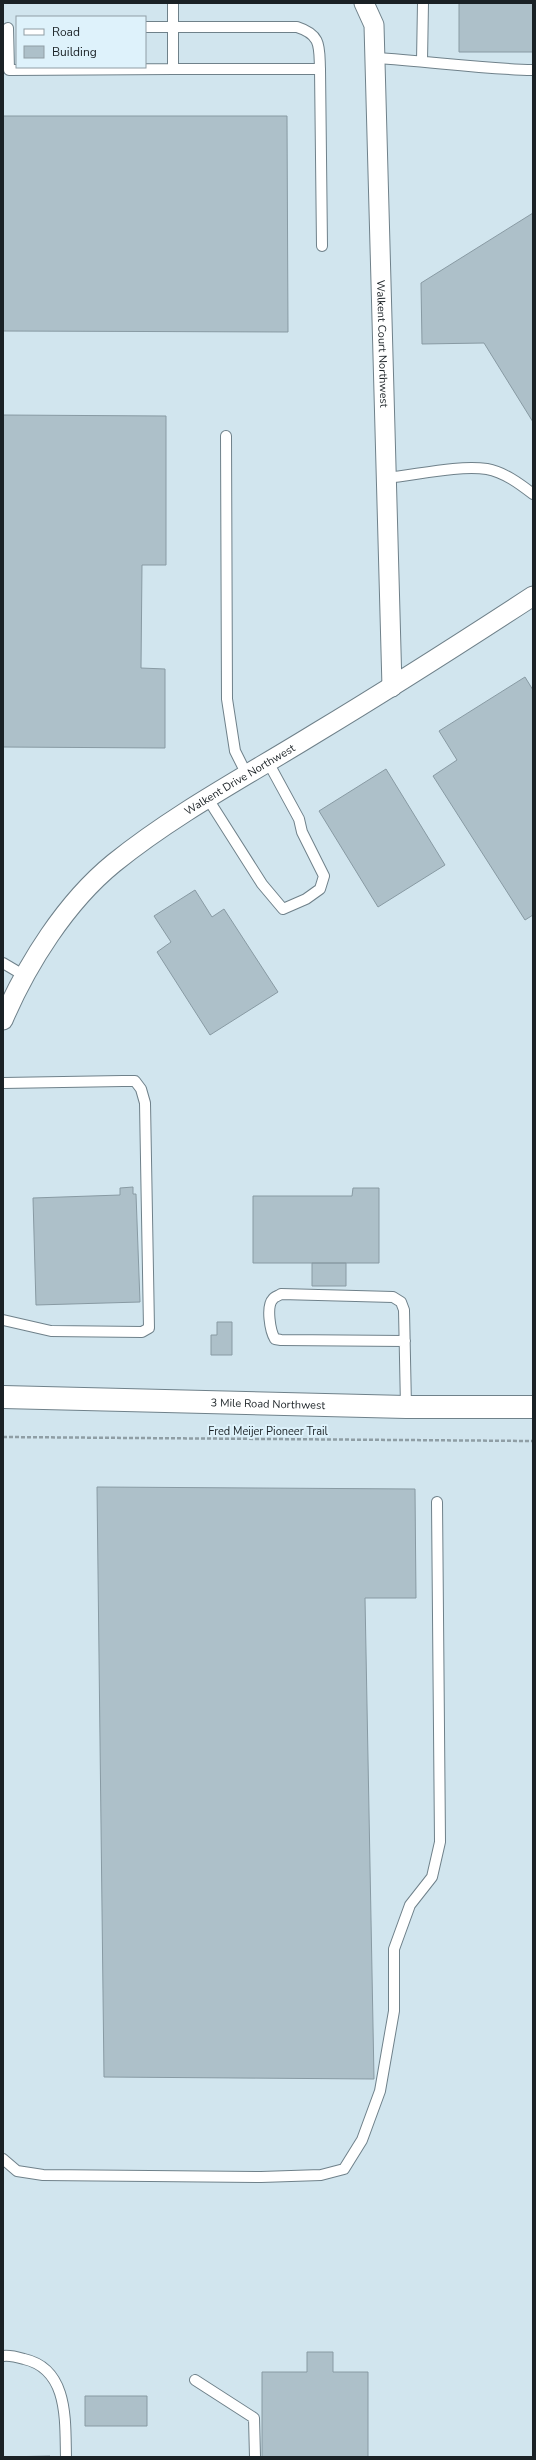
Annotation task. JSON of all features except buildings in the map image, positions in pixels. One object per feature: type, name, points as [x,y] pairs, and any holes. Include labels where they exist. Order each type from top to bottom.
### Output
[{"type":"main road","name":"3 Mile Road Northwest","points":[[3,1397],[406,1407],[533,1407]]},
{"type":"street","name":"Walkent Court Northwest","points":[[364,3],[374,25],[392,687]]},
{"type":"street","name":"Walkent Drive Northwest","points":[[3,1020],[24,976],[45,941],[81,896],[113,864],[168,824],[392,687],[533,596]]},
{"type":"lane","points":[[173,3],[173,69]]},
{"type":"lane","points":[[422,61],[423,3]]},
{"type":"lane","points":[[146,27],[297,28],[308,31],[316,38],[319,46],[320,69],[322,246]]},
{"type":"lane","points":[[9,28],[9,70],[320,69]]},
{"type":"lane","points":[[375,58],[422,61],[486,69],[533,70]]},
{"type":"lane","points":[[226,436],[227,699],[235,751],[247,775]]},
{"type":"lane","points":[[386,478],[469,468],[489,470],[515,481],[533,494]]},
{"type":"lane","points":[[208,799],[262,884],[283,909],[306,899],[320,889],[324,876],[302,832],[299,819],[268,762]]},
{"type":"lane","points":[[3,963],[24,976]]},
{"type":"lane","points":[[3,1083],[123,1081],[135,1082],[141,1089],[145,1103],[149,1328],[142,1332],[51,1332],[3,1320]]},
{"type":"lane","points":[[405,1341],[275,1339],[272,1334],[270,1305],[273,1298],[281,1294],[393,1297],[401,1302],[404,1310],[405,1341],[406,1407]]},
{"type":"lane","points":[[3,2159],[17,2172],[43,2175],[261,2177],[321,2175],[344,2169],[362,2140],[380,2091],[394,2011],[394,1949],[410,1905],[432,1877],[440,1842],[437,1502]]},
{"type":"lane","points":[[3,2356],[32,2360],[49,2370],[60,2388],[64,2407],[66,2457]]},
{"type":"lane","points":[[195,2380],[254,2418],[255,2457]]},
{"type":"path","name":"Fred Meijer Pioneer Trail","points":[[3,1437],[533,1441]]}]
